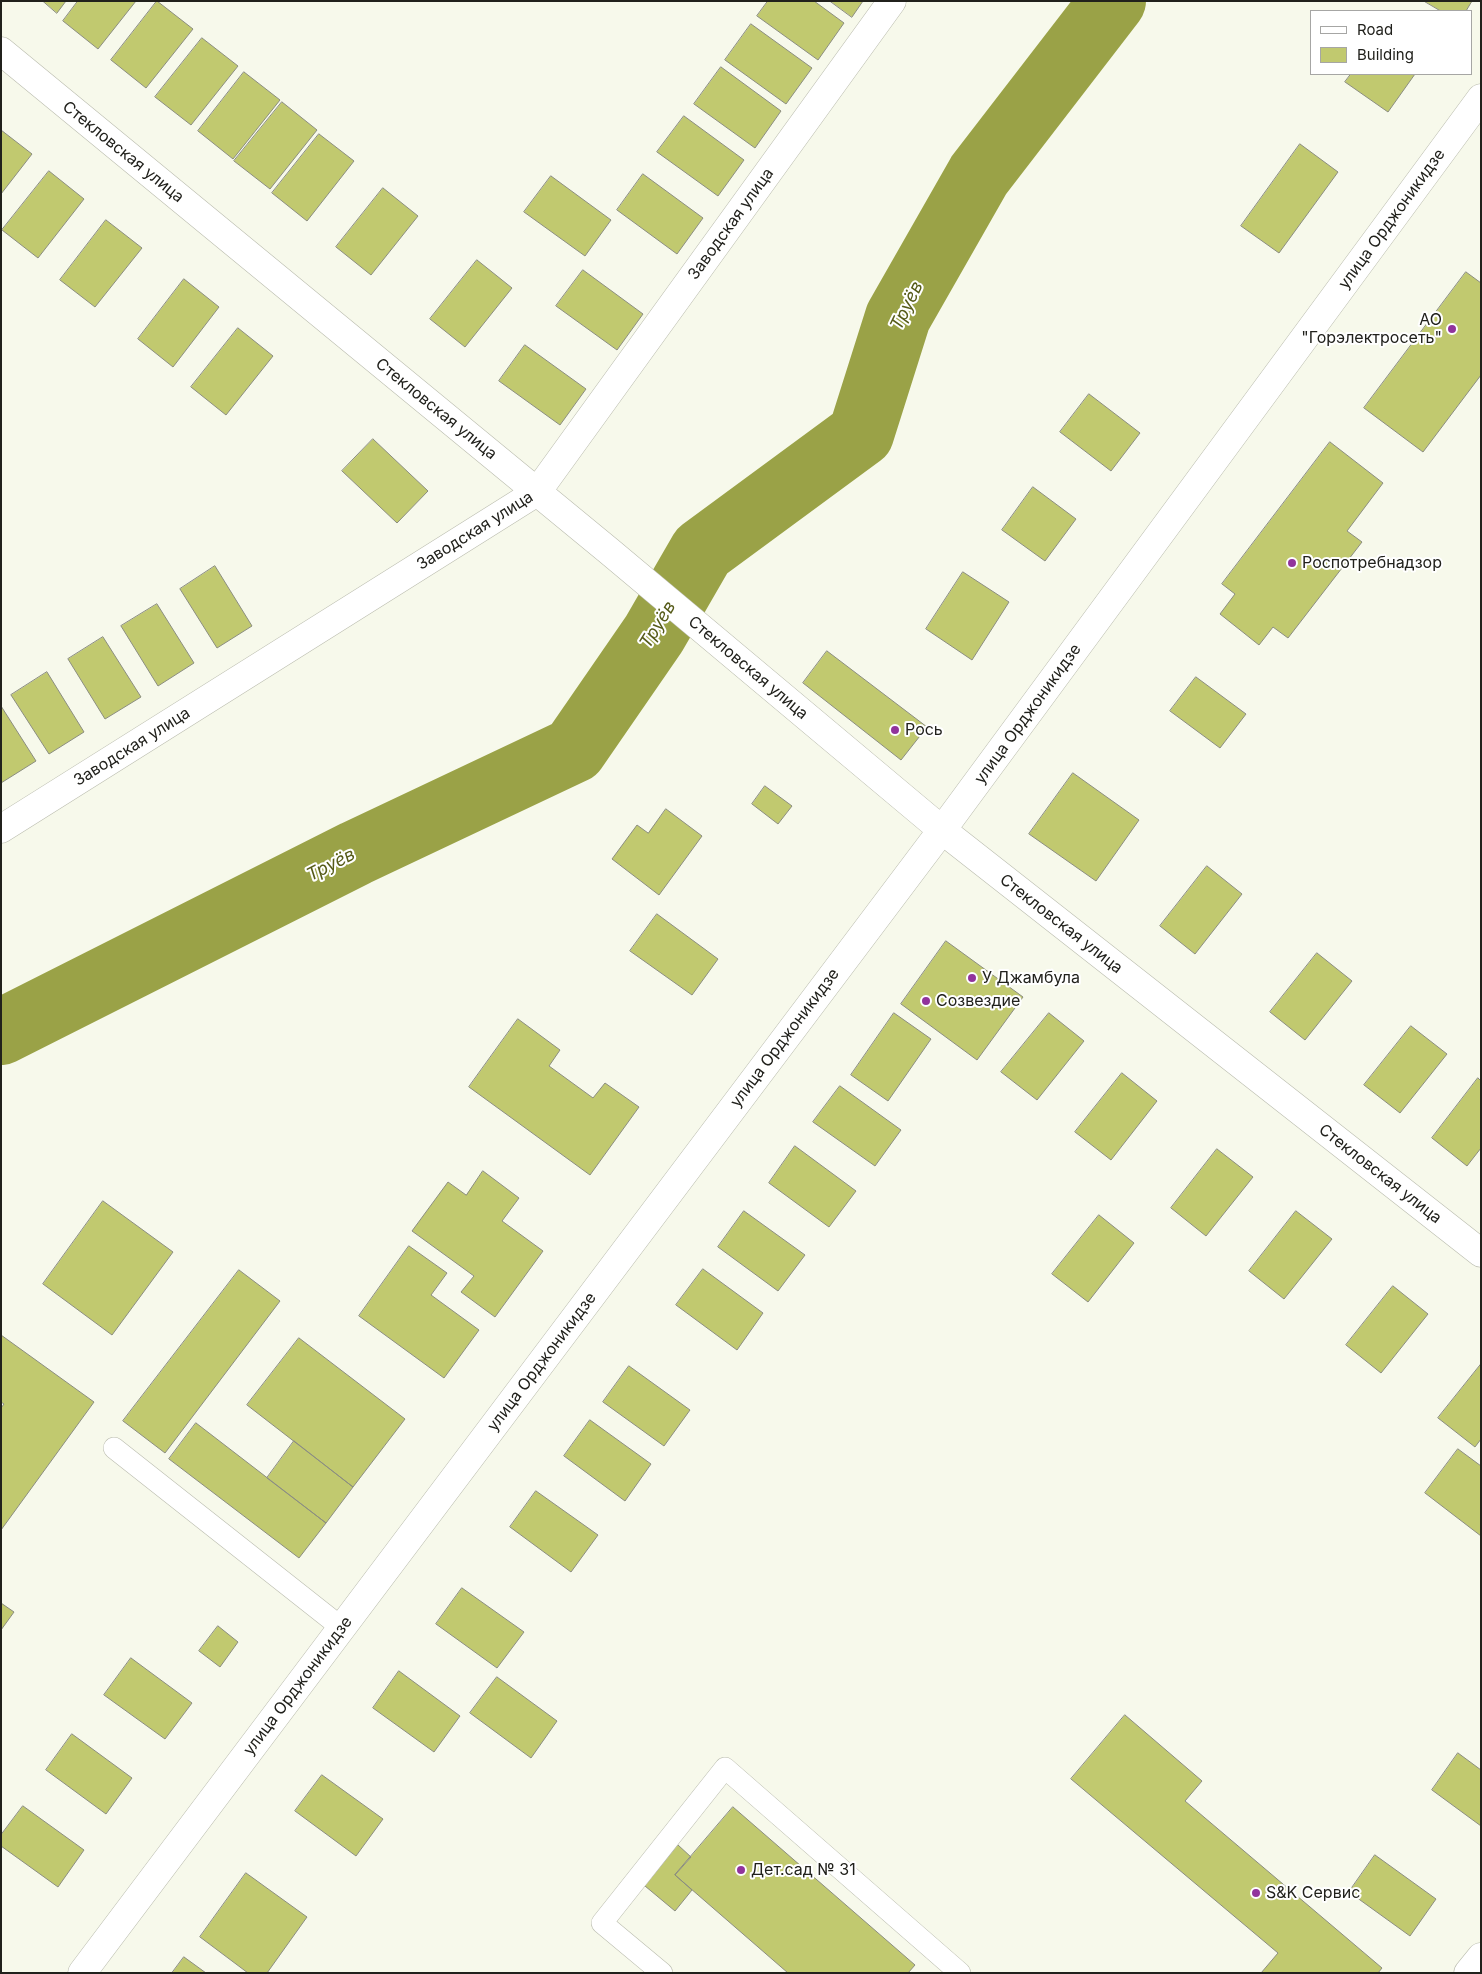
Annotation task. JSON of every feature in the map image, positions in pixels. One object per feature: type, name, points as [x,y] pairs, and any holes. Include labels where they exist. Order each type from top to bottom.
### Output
[{"type":"street","name":"Заводская улица","points":[[1,829],[537,492],[892,1]]},
{"type":"street","name":"Стекловская улица","points":[[1,51],[610,551],[942,830],[1481,1253]]},
{"type":"street","name":"улица Орджоникидзе","points":[[82,1973],[942,830],[1481,98]]},
{"type":"street","points":[[1468,1973],[1481,1957]]},
{"type":"lane","points":[[114,1448],[342,1628]]},
{"type":"lane","points":[[654,1970],[602,1923],[726,1768],[960,1973]]},
{"type":"building","points":[[43,1],[66,1],[57,13]]},
{"type":"building","points":[[78,1],[136,1],[98,49],[63,21]]},
{"type":"building","points":[[157,1],[193,29],[146,88],[111,60]]},
{"type":"building","points":[[768,1],[814,1],[844,23],[818,60],[757,16]]},
{"type":"building","points":[[830,1],[863,1],[852,17]]},
{"type":"building","points":[[1424,1],[1472,1],[1467,10],[1439,10]]},
{"type":"building","points":[[751,24],[812,68],[786,104],[725,60]]},
{"type":"building","points":[[202,38],[238,66],[191,125],[155,97]]},
{"type":"building","points":[[721,67],[781,111],[755,148],[694,104]]},
{"type":"building","points":[[244,72],[280,100],[233,159],[198,131]]},
{"type":"building","points":[[1350,75],[1414,75],[1388,112],[1345,82]]},
{"type":"building","points":[[282,102],[317,130],[270,189],[234,161]]},
{"type":"building","points":[[684,116],[744,160],[718,196],[657,152]]},
{"type":"building","points":[[1,130],[32,154],[1,194]]},
{"type":"building","points":[[319,134],[354,161],[307,221],[272,193]]},
{"type":"building","points":[[1300,144],[1338,172],[1279,253],[1241,226]]},
{"type":"building","points":[[49,171],[84,199],[38,258],[2,230]]},
{"type":"building","points":[[643,174],[703,218],[677,254],[617,210]]},
{"type":"building","points":[[551,176],[611,220],[585,256],[524,212]]},
{"type":"building","points":[[383,188],[418,216],[371,275],[336,247]]},
{"type":"building","points":[[106,220],[142,248],[95,307],[60,280]]},
{"type":"building","points":[[477,260],[512,288],[465,347],[430,319]]},
{"type":"building","points":[[583,270],[643,314],[617,350],[556,306]]},
{"type":"building","name":"АО \"Горэлектросеть\"","points":[[1466,272],[1481,283],[1481,375],[1423,452],[1364,408]]},
{"type":"building","points":[[184,279],[219,307],[173,367],[138,339]]},
{"type":"building","points":[[238,328],[273,356],[226,415],[191,387]]},
{"type":"building","points":[[525,345],[586,389],[560,425],[499,381]]},
{"type":"building","points":[[1089,394],[1140,433],[1111,471],[1060,432]]},
{"type":"building","points":[[373,439],[428,491],[397,523],[342,471]]},
{"type":"building","name":"Роспотребнадзор","points":[[1330,442],[1383,483],[1347,531],[1362,542],[1288,638],[1273,627],[1259,645],[1220,614],[1235,594],[1222,584]]},
{"type":"building","points":[[1033,487],[1076,519],[1045,561],[1002,530]]},
{"type":"building","points":[[215,566],[252,626],[217,648],[180,589]]},
{"type":"building","points":[[963,572],[1009,602],[972,660],[926,629]]},
{"type":"building","points":[[157,604],[194,663],[158,686],[121,626]]},
{"type":"building","points":[[103,637],[141,697],[105,719],[68,659]]},
{"type":"building","points":[[827,651],[927,727],[901,760],[803,683]]},
{"type":"building","points":[[47,672],[84,732],[49,754],[11,695]]},
{"type":"building","points":[[1196,677],[1246,714],[1220,748],[1170,711]]},
{"type":"building","points":[[1,706],[36,761],[1,783]]},
{"type":"building","points":[[1073,773],[1139,820],[1096,881],[1029,834]]},
{"type":"building","points":[[765,786],[792,806],[778,824],[752,804]]},
{"type":"building","points":[[666,809],[702,836],[659,895],[612,859],[637,825],[648,833]]},
{"type":"building","points":[[1207,866],[1242,894],[1195,954],[1160,926]]},
{"type":"building","points":[[657,914],[718,959],[692,995],[630,951]]},
{"type":"building","points":[[946,941],[1023,997],[977,1060],[901,1004]]},
{"type":"building","points":[[1317,953],[1352,981],[1305,1040],[1270,1012]]},
{"type":"building","points":[[894,1013],[931,1039],[888,1101],[851,1075]]},
{"type":"building","points":[[1049,1013],[1084,1041],[1037,1100],[1001,1072]]},
{"type":"building","points":[[518,1019],[560,1050],[549,1066],[593,1098],[605,1083],[639,1107],[590,1175],[469,1087]]},
{"type":"building","points":[[1411,1026],[1447,1054],[1400,1113],[1364,1085]]},
{"type":"building","points":[[1122,1073],[1157,1101],[1111,1160],[1075,1132]]},
{"type":"building","points":[[1478,1078],[1481,1081],[1481,1148],[1467,1166],[1432,1138]]},
{"type":"building","points":[[840,1086],[901,1130],[875,1166],[813,1122]]},
{"type":"building","points":[[795,1146],[856,1191],[829,1227],[769,1183]]},
{"type":"building","points":[[1217,1149],[1253,1177],[1206,1236],[1171,1208]]},
{"type":"building","points":[[483,1171],[519,1198],[502,1221],[543,1251],[495,1317],[461,1292],[474,1276],[412,1231],[448,1182],[466,1195]]},
{"type":"building","points":[[103,1201],[173,1252],[112,1335],[43,1284]]},
{"type":"building","points":[[744,1211],[805,1255],[778,1291],[718,1247]]},
{"type":"building","points":[[1296,1211],[1332,1239],[1284,1299],[1249,1271]]},
{"type":"building","points":[[1099,1215],[1134,1243],[1088,1302],[1052,1274]]},
{"type":"building","points":[[409,1246],[447,1273],[431,1295],[479,1330],[444,1378],[359,1316]]},
{"type":"building","points":[[703,1269],[763,1313],[737,1350],[676,1305]]},
{"type":"building","points":[[239,1270],[280,1301],[165,1453],[123,1421]]},
{"type":"building","points":[[1393,1286],[1428,1314],[1381,1373],[1346,1345]]},
{"type":"building","points":[[1,1335],[94,1402],[1,1530],[1,1408],[4,1404],[1,1402]]},
{"type":"building","points":[[299,1338],[405,1419],[353,1487],[247,1405]]},
{"type":"building","points":[[1481,1364],[1481,1439],[1475,1447],[1438,1418]]},
{"type":"building","points":[[629,1366],[690,1410],[664,1446],[603,1402]]},
{"type":"building","points":[[590,1420],[651,1464],[625,1501],[564,1456]]},
{"type":"building","points":[[196,1423],[326,1523],[299,1558],[169,1459]]},
{"type":"building","points":[[294,1441],[353,1487],[326,1523],[267,1478]]},
{"type":"building","points":[[1458,1449],[1481,1466],[1481,1536],[1425,1493]]},
{"type":"building","points":[[536,1491],[598,1535],[571,1572],[510,1527]]},
{"type":"building","points":[[462,1588],[524,1632],[497,1668],[436,1624]]},
{"type":"building","points":[[1,1603],[14,1612],[1,1630]]},
{"type":"building","points":[[218,1626],[238,1642],[220,1667],[199,1651]]},
{"type":"building","points":[[131,1658],[192,1703],[165,1739],[104,1695]]},
{"type":"building","points":[[399,1671],[460,1716],[434,1752],[373,1708]]},
{"type":"building","points":[[497,1677],[557,1721],[531,1758],[470,1713]]},
{"type":"building","points":[[1125,1715],[1202,1781],[1185,1801],[1382,1968],[1378,1973],[1261,1973],[1278,1953],[1071,1779]]},
{"type":"building","points":[[72,1734],[132,1778],[106,1814],[46,1770]]},
{"type":"building","points":[[1458,1753],[1481,1770],[1481,1826],[1432,1790]]},
{"type":"building","points":[[322,1775],[383,1819],[356,1856],[295,1811]]},
{"type":"building","points":[[23,1806],[84,1850],[58,1887],[1,1846],[1,1835]]},
{"type":"building","points":[[733,1807],[915,1965],[908,1973],[788,1973],[675,1875]]},
{"type":"building","points":[[678,1845],[691,1857],[675,1875],[692,1890],[675,1911],[645,1886]]},
{"type":"building","points":[[1375,1855],[1436,1899],[1410,1936],[1349,1892]]},
{"type":"building","points":[[246,1873],[307,1917],[267,1973],[248,1973],[200,1937]]},
{"type":"building","points":[[184,1957],[206,1973],[172,1973]]},
{"type":"waterway","name":"Труёв","points":[[1,1032],[356,853],[574,750],[654,634],[702,551],[861,434],[898,317],[979,175],[1113,1]]},
{"type":"place","name":"АО \"Горэлектросеть\"","points":[[1452,329]]},
{"type":"place","name":"Роспотребнадзор","points":[[1292,563]]},
{"type":"place","name":"Рось","points":[[895,730]]},
{"type":"place","name":"У Джамбула","points":[[972,978]]},
{"type":"place","name":"Созвездие","points":[[926,1001]]},
{"type":"place","name":"Дет.сад № 31","points":[[741,1870]]},
{"type":"place","name":"S&K Сервис","points":[[1256,1893]]}]
